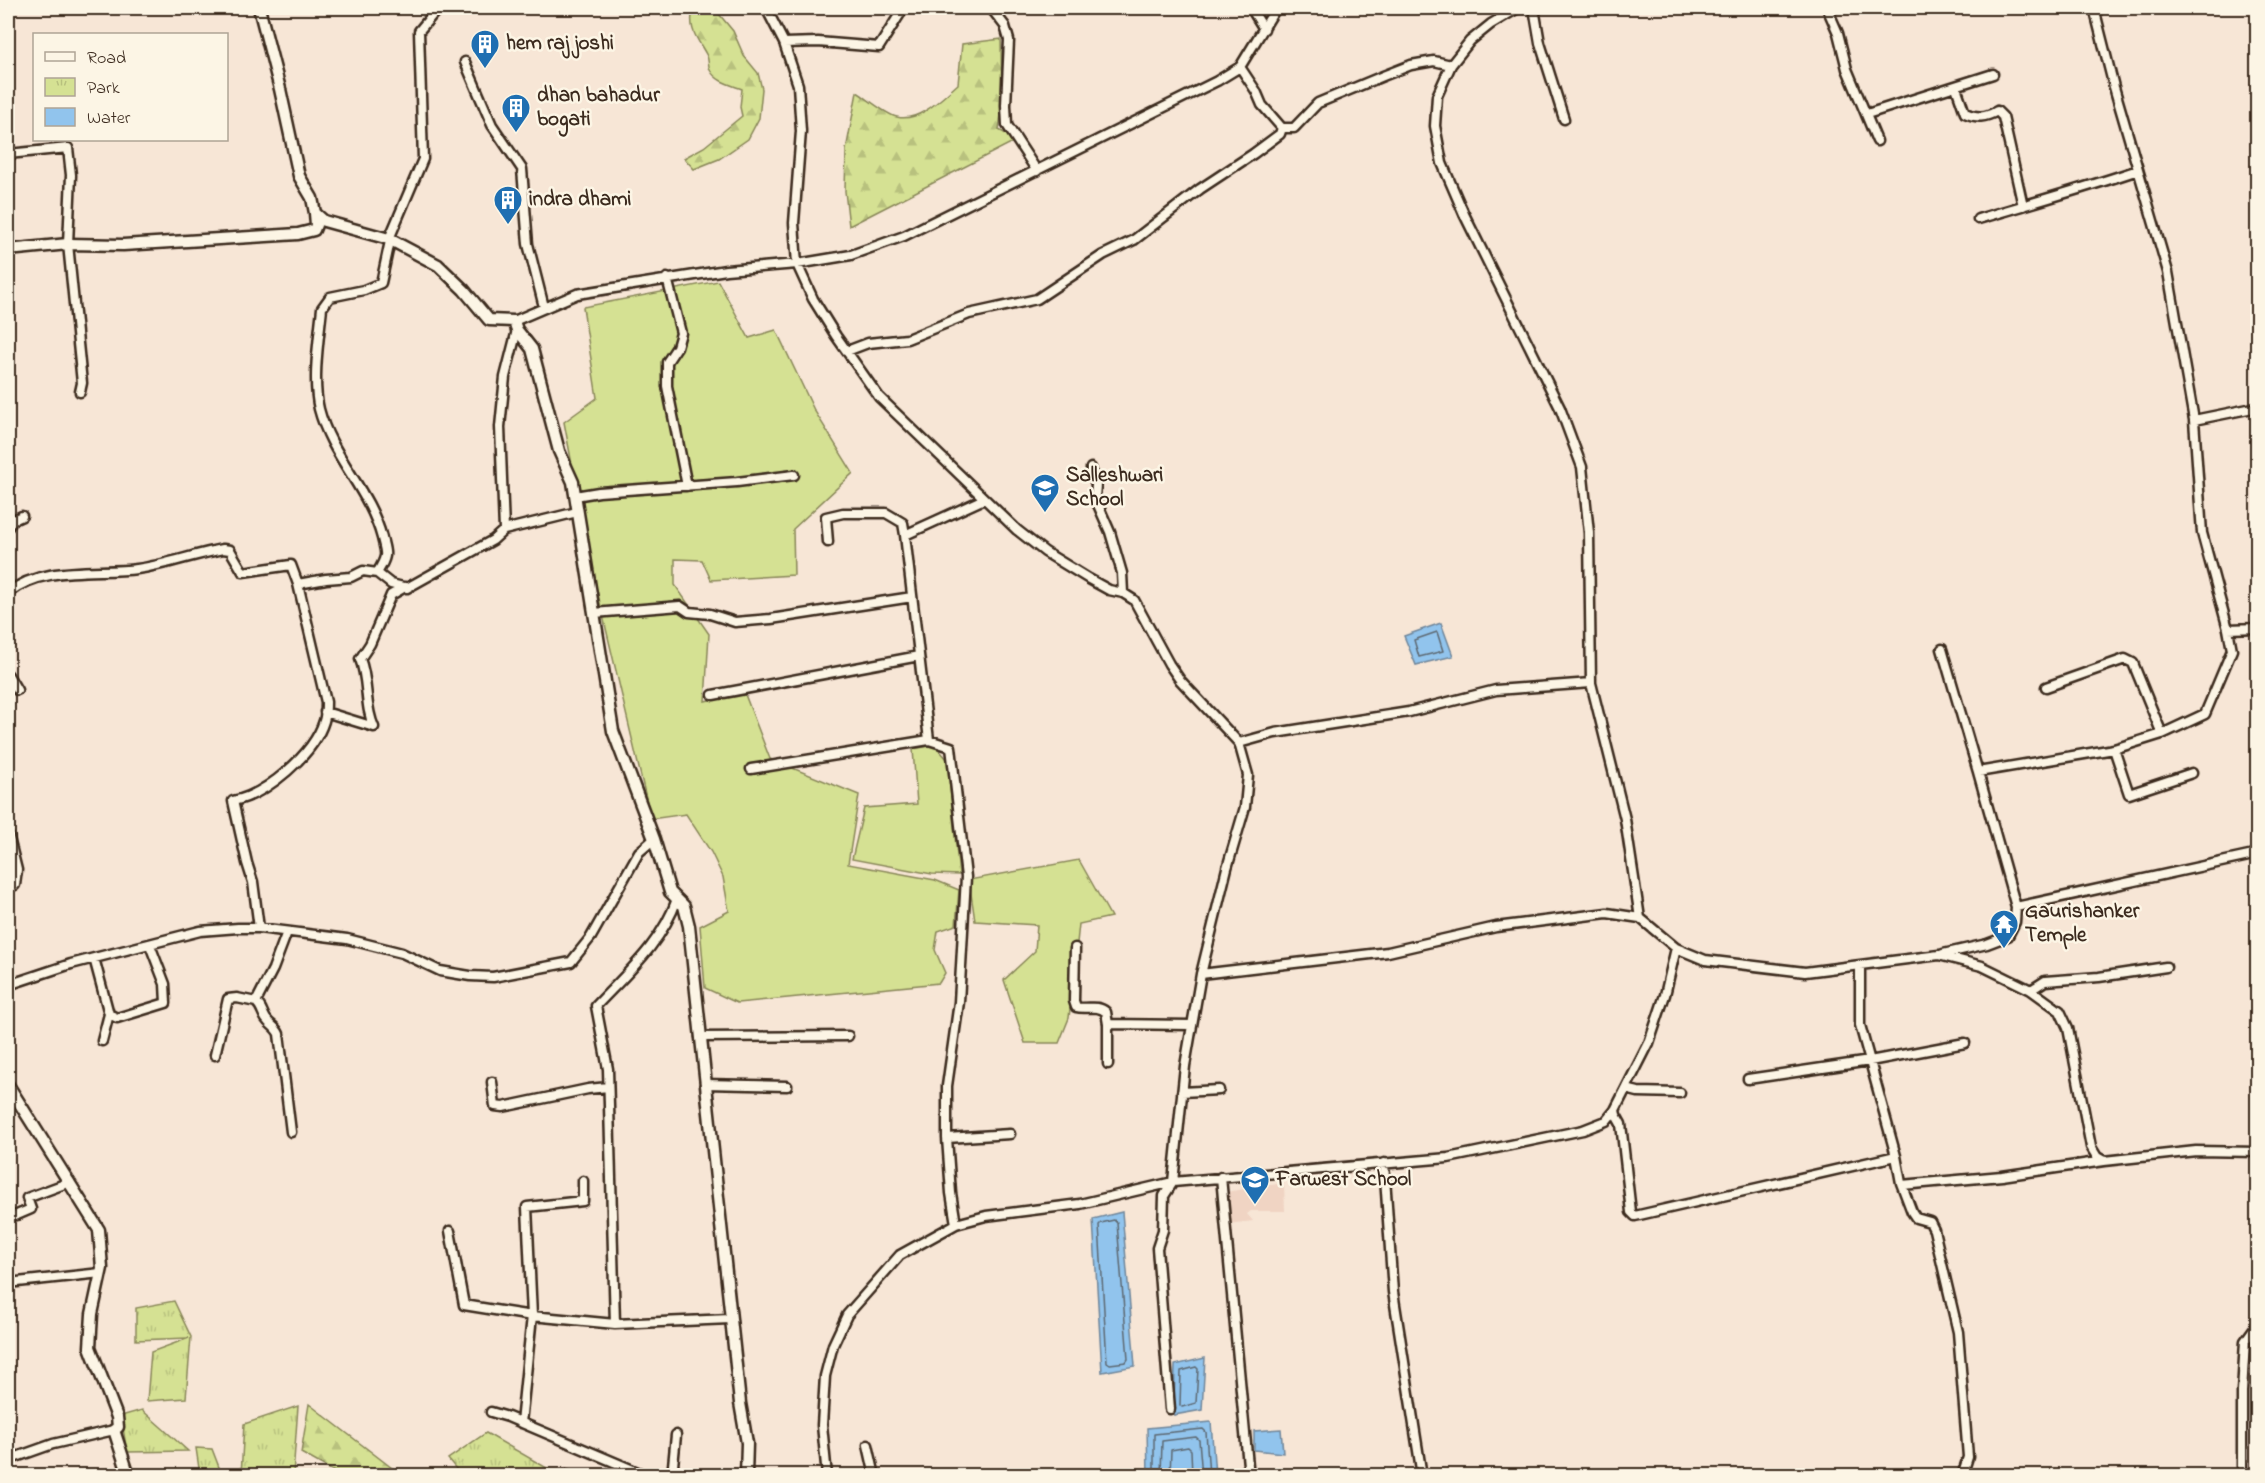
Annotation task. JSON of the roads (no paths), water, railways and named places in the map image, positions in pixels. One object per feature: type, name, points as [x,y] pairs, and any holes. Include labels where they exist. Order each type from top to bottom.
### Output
[{"type":"street","points":[[8,250],[68,243],[123,245],[298,234],[314,230],[316,225],[312,198],[299,176],[259,8]]},
{"type":"street","points":[[377,573],[385,556],[376,517],[336,448],[319,409],[317,372],[322,308],[326,300],[379,285],[382,280],[389,240],[423,159],[422,69],[419,31],[434,13],[443,8]]},
{"type":"street","points":[[766,8],[784,43],[798,85],[801,131],[794,224],[797,264],[813,299],[836,336],[879,397],[1017,530],[1045,552],[1109,590],[1123,593],[1134,600],[1180,680],[1239,742],[1248,775],[1245,807],[1227,868],[1201,974],[1182,1092],[1173,1182],[1164,1196],[1163,1230],[1157,1248],[1170,1409]]},
{"type":"street","points":[[991,8],[1005,26],[1009,40],[1005,116],[1007,125],[1037,171]]},
{"type":"street","points":[[1251,8],[1264,29]]},
{"type":"street","points":[[315,213],[324,221],[389,240],[438,265],[464,290],[489,320],[516,325],[544,307],[578,294],[667,278],[797,264],[851,255],[904,236],[1240,68],[1276,8]]},
{"type":"street","points":[[1518,8],[1491,24],[1470,41],[1451,65],[1437,96],[1435,126],[1442,163],[1487,265],[1560,408],[1582,467],[1589,533],[1591,683],[1625,819],[1640,918]]},
{"type":"street","points":[[1534,8],[1540,43],[1564,119]]},
{"type":"street","points":[[1827,8],[1838,33],[1847,69],[1877,141]]},
{"type":"street","points":[[1978,772],[2115,749],[2162,734],[2205,714],[2232,650],[2202,533],[2194,420],[2168,272],[2114,87],[2094,8]]},
{"type":"street","points":[[784,43],[818,42],[879,47],[903,9]]},
{"type":"street","points":[[1240,68],[1256,91],[1262,105],[1282,128],[1294,128],[1318,103],[1383,76],[1411,65],[1434,61],[1451,65]]},
{"type":"street","points":[[465,62],[492,125],[522,169],[528,244],[544,307]]},
{"type":"street","points":[[1867,114],[1993,74]]},
{"type":"street","points":[[1956,87],[1965,113],[1977,118],[1997,111],[2003,117],[2023,206]]},
{"type":"street","points":[[848,351],[868,343],[907,339],[969,314],[1037,299],[1103,255],[1134,240],[1200,189],[1280,134],[1282,128]]},
{"type":"street","points":[[8,154],[68,148],[71,175],[68,243],[82,383],[80,392]]},
{"type":"street","points":[[1978,219],[2063,195],[2138,170]]},
{"type":"street","points":[[667,278],[681,333],[678,346],[667,362],[667,386],[687,486]]},
{"type":"street","points":[[516,325],[532,349],[559,451],[573,482],[613,732],[654,839],[670,892],[684,906],[689,926],[730,1319],[747,1443],[746,1476]]},
{"type":"street","points":[[504,530],[500,427],[505,377],[516,325]]},
{"type":"street","points":[[2194,420],[2258,407]]},
{"type":"street","points":[[1090,468],[1096,485],[1095,498],[1110,532],[1122,573],[1123,593]]},
{"type":"street","points":[[575,496],[794,475]]},
{"type":"street","points":[[905,535],[984,499]]},
{"type":"street","points":[[325,712],[374,727],[369,717],[360,658],[370,644],[391,595],[493,540],[504,530],[577,512]]},
{"type":"street","points":[[828,542],[826,517],[843,513],[871,515],[886,513],[903,523],[929,740]]},
{"type":"street","points":[[8,527],[13,520],[22,516]]},
{"type":"street","points":[[8,593],[18,584],[53,575],[138,569],[223,549],[230,550],[243,572],[291,565],[298,584],[326,702],[320,730],[308,749],[276,781],[245,799],[233,801],[253,882],[259,928]]},
{"type":"street","points":[[298,584],[351,577],[363,571],[377,573],[391,584],[405,587]]},
{"type":"street","points":[[594,613],[680,606],[689,612],[710,614],[735,622],[771,619],[912,597]]},
{"type":"street","points":[[2228,629],[2258,628]]},
{"type":"street","points":[[1201,974],[1388,952],[1496,927],[1607,914],[1640,918],[1676,948],[1705,960],[1805,972],[1939,955],[1987,944],[2008,936],[2015,922],[2016,907],[1942,649]]},
{"type":"street","points":[[713,695],[919,656]]},
{"type":"street","points":[[2046,687],[2125,659],[2133,663],[2162,734]]},
{"type":"street","points":[[8,675],[16,690]]},
{"type":"street","points":[[1239,742],[1275,733],[1409,712],[1496,690],[1591,683]]},
{"type":"street","points":[[751,769],[929,740],[951,747],[966,877],[959,1002],[947,1086],[947,1138],[956,1224]]},
{"type":"street","points":[[2115,749],[2129,794],[2192,773]]},
{"type":"street","points":[[8,834],[17,870],[15,885]]},
{"type":"street","points":[[8,985],[94,958],[200,932],[259,928],[377,945],[402,953],[440,971],[470,976],[493,977],[571,962],[591,937],[639,852],[654,839]]},
{"type":"street","points":[[2016,907],[2258,854]]},
{"type":"street","points":[[615,1324],[608,1069],[596,1006],[653,944],[670,918],[677,899]]},
{"type":"street","points":[[256,1002],[273,969],[287,932]]},
{"type":"street","points":[[109,1014],[117,1018],[166,1003],[165,984],[150,945]]},
{"type":"street","points":[[1075,948],[1074,1001],[1076,1007],[1104,1009],[1108,1024],[1108,1064]]},
{"type":"street","points":[[827,1476],[822,1425],[825,1376],[833,1346],[847,1315],[900,1255],[956,1224],[986,1216],[1080,1204],[1173,1182],[1448,1158],[1583,1130],[1606,1121],[1615,1110],[1649,1043],[1665,995],[1676,948]]},
{"type":"street","points":[[1939,955],[1982,966],[2031,990],[2060,1011],[2068,1028],[2091,1147],[2097,1157],[2104,1161]]},
{"type":"street","points":[[94,958],[109,1014],[102,1041]]},
{"type":"street","points":[[1860,966],[1860,1025],[1902,1185],[1916,1218],[1930,1222],[1935,1230],[1958,1332],[1968,1457],[1962,1476]]},
{"type":"street","points":[[2031,990],[2045,981],[2099,977],[2166,967]]},
{"type":"street","points":[[215,1055],[228,999],[237,998],[260,1005],[267,1020],[279,1034],[291,1132]]},
{"type":"street","points":[[1108,1024],[1192,1025]]},
{"type":"street","points":[[700,1037],[848,1036]]},
{"type":"street","points":[[1748,1079],[1870,1061],[1965,1043]]},
{"type":"street","points":[[492,1082],[495,1106],[503,1107],[608,1087]]},
{"type":"street","points":[[705,1084],[787,1086]]},
{"type":"street","points":[[8,1085],[99,1230],[101,1273],[92,1314],[90,1347],[117,1417],[118,1427],[114,1430],[53,1444],[8,1460]]},
{"type":"street","points":[[1626,1089],[1638,1092],[1680,1093]]},
{"type":"street","points":[[1182,1092],[1219,1090]]},
{"type":"street","points":[[1615,1110],[1621,1124],[1631,1212],[1635,1216],[1896,1156]]},
{"type":"street","points":[[947,1138],[1010,1134]]},
{"type":"street","points":[[1902,1185],[2002,1176],[2104,1161],[2196,1151],[2258,1152]]},
{"type":"street","points":[[1384,1163],[1393,1292],[1422,1476]]},
{"type":"street","points":[[1221,1177],[1250,1476]]},
{"type":"street","points":[[521,1423],[532,1316],[527,1207],[582,1201],[583,1181]]},
{"type":"street","points":[[8,1217],[31,1209],[27,1198],[70,1182]]},
{"type":"street","points":[[450,1231],[464,1305],[532,1316],[615,1324],[730,1319]]},
{"type":"street","points":[[8,1283],[101,1273]]},
{"type":"street","points":[[2242,1476],[2242,1392],[2245,1341],[2258,1323]]},
{"type":"street","points":[[491,1412],[647,1476]]},
{"type":"street","points":[[114,1430],[129,1476]]},
{"type":"street","points":[[672,1476],[676,1435]]},
{"type":"street","points":[[868,1445],[875,1476]]},
{"type":"water","points":[[1441,623],[1453,656],[1416,665],[1404,636]]},
{"type":"water","points":[[1122,1212],[1135,1366],[1102,1372],[1093,1219]]},
{"type":"water","points":[[1205,1358],[1202,1410],[1174,1415],[1175,1365]]},
{"type":"water","points":[[1211,1422],[1215,1475],[1148,1475],[1147,1428]]},
{"type":"water","points":[[1281,1429],[1283,1453],[1254,1450],[1254,1431]]},
{"type":"place","name":"hem raj joshi","points":[[485,70]]},
{"type":"place","name":"dhan bahadur bogati","points":[[516,134]]},
{"type":"place","name":"indra dhami","points":[[508,226]]},
{"type":"place","name":"Salleshwari School","points":[[1045,514]]},
{"type":"place","name":"Gaurishanker Temple","points":[[2004,950]]},
{"type":"place","name":"Farwest School","points":[[1255,1206]]}]
